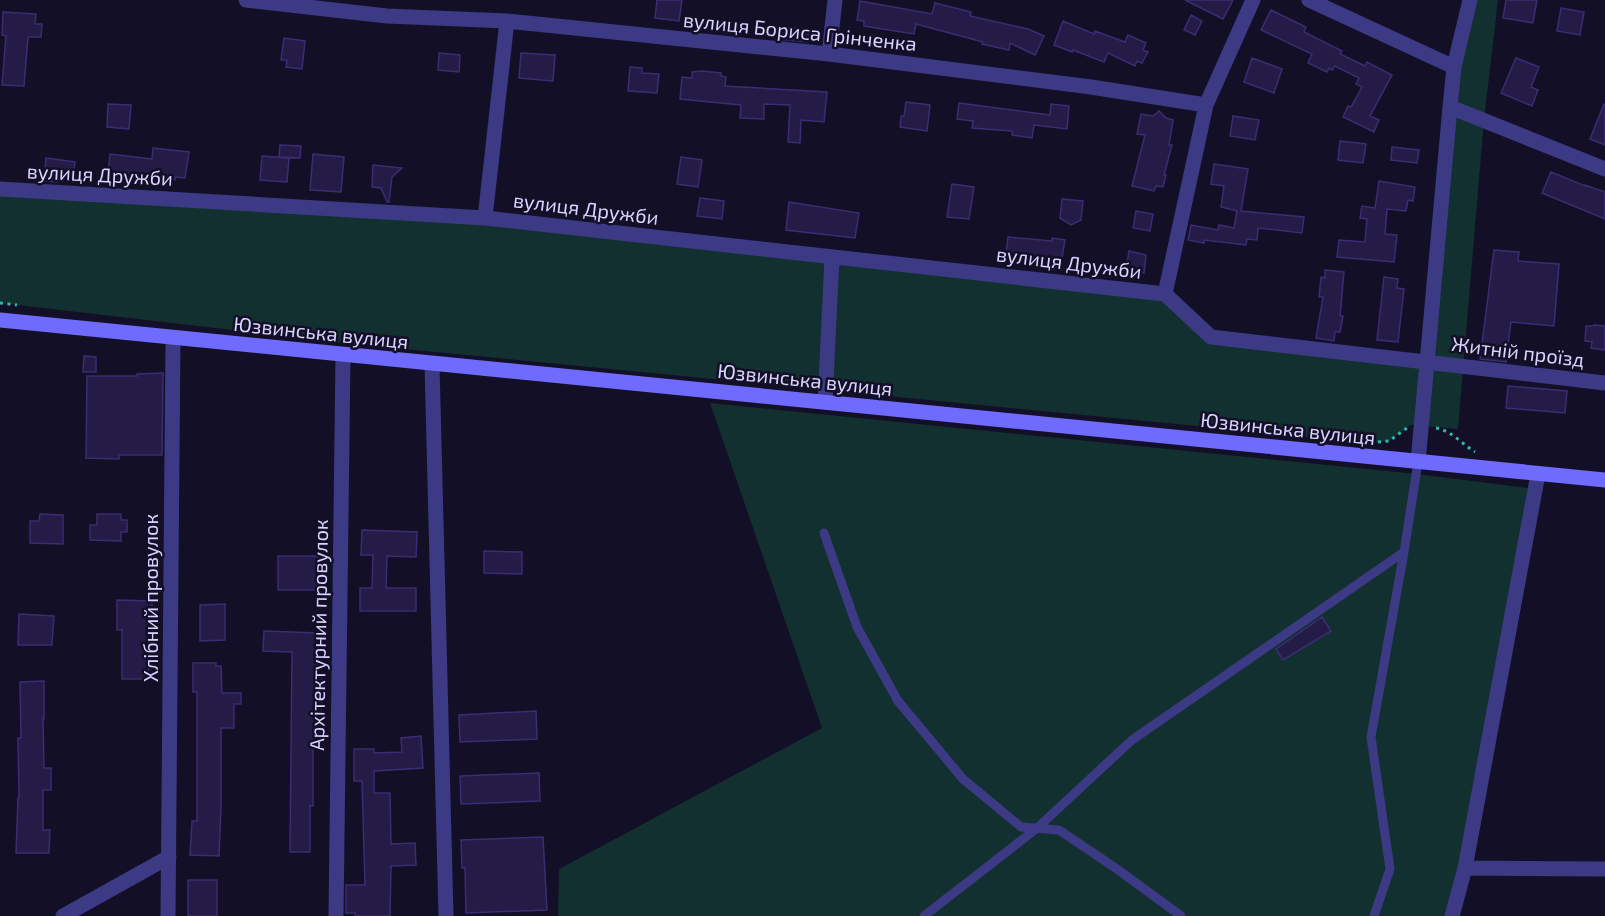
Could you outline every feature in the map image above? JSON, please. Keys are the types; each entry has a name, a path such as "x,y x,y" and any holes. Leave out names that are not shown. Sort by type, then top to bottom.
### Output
{"main road":[{"name":"Юзвинська вулиця","path":"0,320 1605,480"}],"street":[{"name":"вулиця Бориса Грінченка","path":"246,0 387,16 507,21 829,54 1090,87 1206,105"},
{"path":"829,54 835,0"},
{"path":"1166,294 1206,105 1253,0"},
{"path":"1309,0 1454,67"},
{"path":"1418,462 1449,106 1454,67 1470,0"},
{"path":"485,218 507,21"},
{"path":"1449,106 1605,169"},
{"name":"вулиця Дружби","path":"0,189 485,218 1166,294"},
{"path":"825,402 832,258"},
{"name":"Житній проїзд","path":"1166,294 1211,337 1605,383"},
{"name":"Хлібний провулок","path":"168,916 173,338"},
{"name":"Архітектурний провулок","path":"336,916 343,355"},
{"path":"432,364 446,916"},
{"path":"1452,916 1465,868 1538,474"},
{"path":"63,916 169,857"},
{"path":"1465,868 1605,869"}],"lane":[{"path":"1374,916 1390,869 1371,737 1418,462"},
{"path":"824,532 856,627 898,701 963,779 1021,827 1059,830 1181,916"},
{"path":"924,916 1036,829 1132,740 1404,552"}],"green space":[{"path":"1470,0 1498,0 1484,120 1458,429 1411,425 1389,441 1371,443 343,343 0,303 0,189 485,218 1165,294 1211,337 1426,362 1450,107"},
{"path":"710,403 1417,474 1536,489 1452,916 558,916 559,869 822,728"}],"building":[{"path":"657,0 682,0 679,21 655,18"},
{"path":"1185,0 1233,0 1223,19"},
{"path":"1506,0 1537,0 1533,23 1503,18"},
{"path":"860,1 932,14 935,3 971,12 970,16 1028,29 1044,36 1035,55 1010,43 1009,50 916,24 914,34 864,26 864,21 857,20"},
{"path":"1561,8 1584,12 1580,35 1557,31"},
{"path":"1271,10 1306,27 1304,32 1342,51 1340,54 1365,66 1367,62 1392,75 1370,116 1379,120 1374,132 1343,117 1362,87 1356,84 1359,78 1335,66 1332,70 1329,68 1327,72 1308,63 1312,54 1261,30"},
{"path":"3,12 36,14 35,24 42,24 41,37 28,37 24,86 2,85 6,36 2,35"},
{"path":"1191,15 1202,21 1195,35 1184,30"},
{"path":"1063,21 1094,34 1095,31 1125,42 1128,35 1146,43 1143,50 1148,52 1142,63 1137,61 1135,66 1108,53 1104,62 1073,50 1072,52 1054,45"},
{"path":"777,26 809,29 808,42 776,39"},
{"path":"284,38 305,41 302,69 286,67 287,60 281,60"},
{"path":"439,53 460,55 459,72 438,70"},
{"path":"521,53 555,55 553,81 519,78"},
{"path":"1252,58 1282,69 1274,93 1244,82"},
{"path":"1516,58 1539,67 1531,87 1538,90 1532,106 1501,93"},
{"path":"630,67 642,68 642,73 659,74 657,93 628,91"},
{"path":"692,72 721,73 721,76 726,77 725,86 827,92 824,122 801,120 800,143 788,142 790,105 764,104 764,119 740,118 741,105 680,99 682,77 692,78"},
{"path":"906,102 930,105 927,131 900,127"},
{"path":"959,103 1050,115 1051,104 1069,106 1067,129 1034,125 1032,138 1012,135 1012,131 972,128 973,121 957,119"},
{"path":"108,104 131,105 129,129 107,127"},
{"path":"1605,104 1605,145 1590,139"},
{"path":"1159,111 1166,118 1173,120 1169,145 1172,145 1163,187 1156,186 1154,191 1132,186 1145,135 1137,134 1141,114 1153,116"},
{"path":"1233,116 1259,120 1255,140 1230,136"},
{"path":"1340,141 1366,144 1363,163 1338,160"},
{"path":"280,145 301,146 300,158 279,157"},
{"path":"1392,147 1419,150 1417,163 1391,160"},
{"path":"153,148 189,152 185,178 175,177 175,180 108,175 110,154 152,159"},
{"path":"313,154 344,157 341,192 310,190"},
{"path":"262,156 289,158 287,182 260,180"},
{"path":"681,157 702,160 698,187 677,184"},
{"path":"46,158 75,162 73,178 58,176 58,182 44,181"},
{"path":"1214,164 1248,169 1241,211 1304,217 1302,233 1258,228 1257,240 1247,239 1246,245 1188,240 1191,225 1218,230 1219,225 1234,228 1237,211 1221,207 1224,186 1211,184"},
{"path":"373,165 402,168 392,177 389,202 381,188 372,187"},
{"path":"1551,172 1605,192 1605,219 1542,193"},
{"path":"1379,181 1415,187 1413,201 1408,200 1406,211 1387,209 1385,234 1397,235 1394,262 1337,257 1339,240 1365,242 1367,219 1360,218 1362,206 1375,208"},
{"path":"952,184 974,187 969,219 947,217"},
{"path":"700,198 724,201 722,219 697,216"},
{"path":"1062,199 1083,201 1081,220 1071,225 1060,218"},
{"path":"789,202 859,213 855,238 786,230"},
{"path":"1136,211 1153,214 1150,231 1133,228"},
{"path":"1008,237 1065,240 1061,264 1048,262 1049,260 1006,255"},
{"path":"1494,250 1519,252 1518,261 1559,264 1554,326 1511,322 1506,362 1480,359"},
{"path":"1129,251 1146,255 1144,273 1126,270"},
{"path":"1325,270 1344,272 1340,316 1343,316 1340,332 1335,332 1334,341 1316,338 1323,297 1319,297 1321,277 1325,278"},
{"path":"1384,277 1398,279 1397,288 1404,289 1398,342 1377,340"},
{"path":"1586,326 1605,326 1605,350 1591,348 1592,342 1585,341"},
{"path":"84,356 96,357 96,372 83,372"},
{"path":"163,373 162,455 119,455 119,459 86,458 87,376 137,376 137,374"},
{"path":"1508,386 1567,391 1565,413 1506,408"},
{"path":"40,514 63,515 63,544 30,543 30,521 39,521"},
{"path":"97,514 121,514 121,520 127,520 127,532 121,532 121,541 90,540 90,525 97,525"},
{"path":"362,530 417,532 416,557 387,556 386,588 416,588 416,611 360,611 360,588 372,588 373,555 361,555"},
{"path":"484,551 522,552 522,574 484,573"},
{"path":"278,556 318,556 318,590 278,590"},
{"path":"117,600 152,601 151,669 149,669 148,679 122,679 122,630 117,630"},
{"path":"225,604 225,640 200,641 200,605"},
{"path":"19,614 54,616 52,645 18,645"},
{"path":"1322,617 1331,631 1283,660 1276,649"},
{"path":"264,631 319,633 318,673 322,673 321,735 313,735 313,806 310,806 310,852 290,852 292,652 263,651"},
{"path":"193,663 216,663 216,666 221,666 222,693 241,693 241,704 234,704 234,728 221,728 219,856 190,855 192,821 197,821 197,692 193,692"},
{"path":"44,681 44,768 51,768 51,790 43,790 43,830 50,830 49,853 16,853 19,798 18,738 21,738 20,682"},
{"path":"536,711 537,739 460,742 459,715"},
{"path":"421,736 423,768 374,771 374,793 390,793 391,844 415,843 416,865 391,866 390,916 355,916 355,913 346,913 346,885 365,885 362,781 354,781 354,749 374,749 374,753 402,752 401,738"},
{"path":"539,773 540,801 461,804 460,776"},
{"path":"543,837 547,910 466,913 465,868 462,868 461,840"},
{"path":"188,880 217,880 217,916 188,916"}]}
